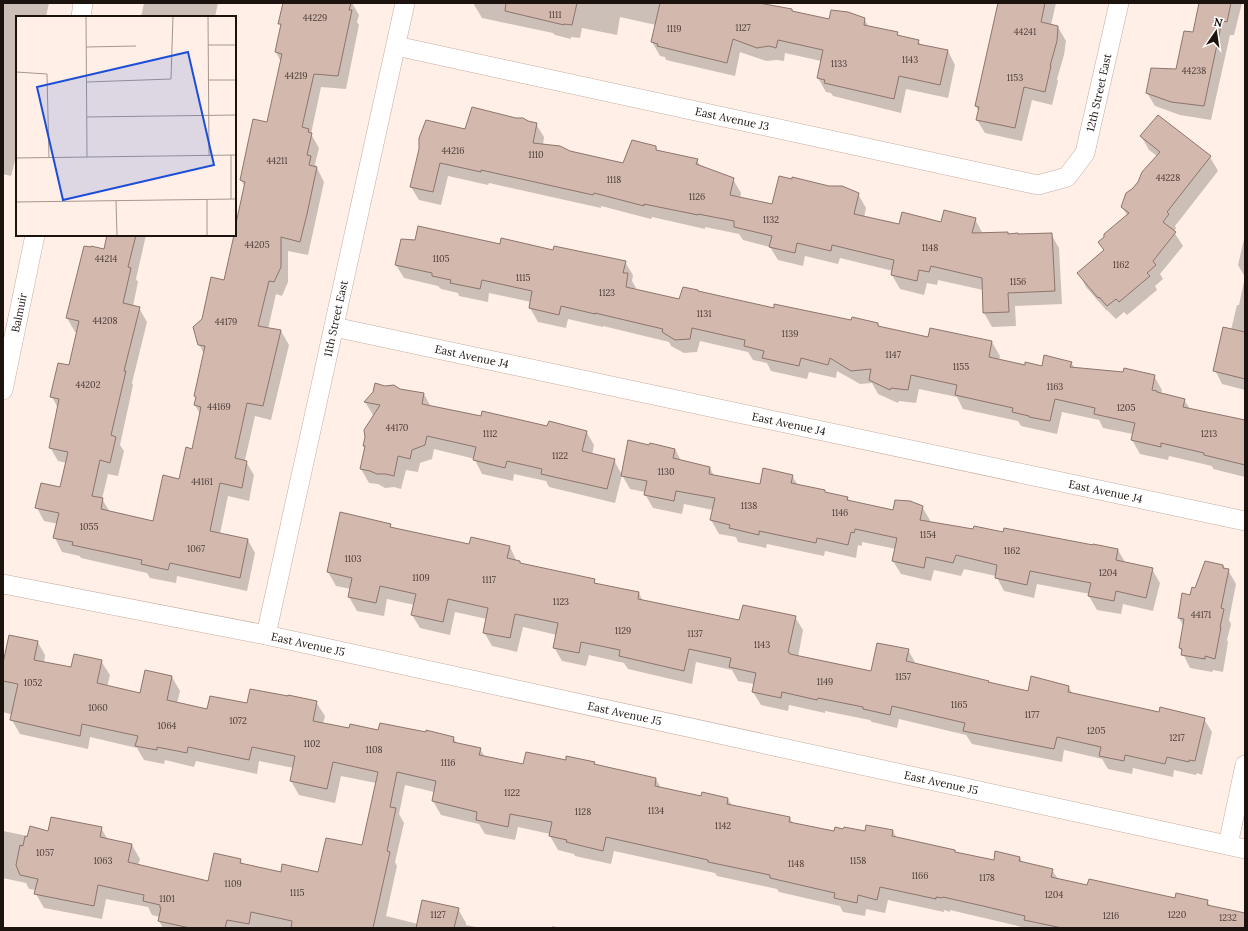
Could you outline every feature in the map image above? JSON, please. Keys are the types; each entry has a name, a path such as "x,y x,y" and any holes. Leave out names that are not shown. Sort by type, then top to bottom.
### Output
{"street":[{"path":"80,16 83,3"},
{"name":"11th Street East","path":"266,635 405,3"},
{"name":"12th Street East","path":"1067,177 1085,153 1119,3"},
{"name":"East Avenue J3","path":"396,46 1038,185 1067,177"},
{"name":"Balmuir","path":"3,390 35,236"},
{"name":"East Avenue J4","path":"334,327 1245,521"},
{"name":"East Avenue J5","path":"3,584 266,635 1236,847"},
{"path":"1236,847 1245,765"}],"building":[{"path":"283,3 351,3 349,10 352,10 338,76 314,74 302,127 309,129 308,132 312,133 307,155 311,156 309,165 317,167 300,242 281,237 281,267 274,282 269,281 258,326 281,330 263,406 247,403 235,458 247,461 242,488 220,483 210,531 248,539 240,578 170,563 168,570 141,564 142,560 72,545 73,542 53,538 59,513 35,508 41,483 60,487 68,452 49,448 59,399 50,397 58,363 69,365 79,321 66,318 84,246 104,249 107,236 136,236 128,267 131,268 123,303 140,307 124,371 126,371 111,435 116,437 110,463 100,460 92,496 103,498 101,509 153,521 163,475 179,479 186,447 192,449 201,407 194,405 196,397 194,396 205,346 198,345 193,327 202,319 211,277 224,280 234,236 236,236 236,223 245,182 240,180 253,119 267,122 282,54 275,52 281,24 278,24"},
{"path":"506,3 577,3 572,25 564,25 505,11"},
{"path":"660,3 759,3 792,9 792,11 829,19 831,10 848,12 865,18 864,25 898,32 897,35 919,40 918,44 948,50 940,85 899,76 894,99 824,83 825,80 817,78 823,50 778,40 776,48 769,46 757,48 733,39 727,63 657,46 658,44 651,42"},
{"path":"998,3 1045,3 1041,22 1058,26 1057,41 1045,92 1024,87 1015,128 976,120 979,107 975,106"},
{"path":"1199,3 1231,3 1227,22 1222,21 1204,106 1171,102 1146,93 1151,68 1176,69 1184,31 1193,32"},
{"path":"472,107 516,118 523,118 537,123 533,143 560,146 570,151 623,163 632,140 656,146 656,150 698,159 696,164 734,178 730,195 772,204 779,176 792,179 792,177 829,186 842,186 859,193 854,214 899,224 902,212 941,222 944,210 976,218 972,233 1052,233 1055,291 1008,293 1009,312 983,313 982,278 931,266 929,272 919,270 917,281 891,275 894,260 832,245 831,251 797,243 795,253 769,247 772,236 734,227 734,221 644,204 644,206 594,193 593,195 481,170 481,172 440,163 433,192 410,187 419,149 419,138 426,120 465,129"},
{"path":"1158,115 1211,156 1167,212 1169,214 1163,222 1176,232 1153,261 1156,265 1147,273 1150,276 1119,302 1116,299 1107,306 1099,297 1098,298 1077,273 1104,250 1098,242 1104,237 1104,234 1129,213 1121,207 1126,193 1138,182 1142,172 1160,152 1140,136"},
{"path":"418,226 500,244 501,238 553,250 554,246 626,261 623,273 628,273 626,287 679,299 683,287 774,308 774,304 851,320 852,317 878,323 878,326 928,337 930,328 992,341 989,357 1025,365 1025,362 1042,366 1044,355 1072,362 1070,367 1123,372 1124,368 1155,375 1152,390 1185,399 1183,407 1245,420 1245,465 1204,455 1204,453 1161,443 1161,447 1131,440 1135,423 1094,414 1095,408 1055,399 1050,421 1012,412 1013,408 955,395 957,385 911,375 908,390 891,388 890,390 869,380 871,369 851,371 830,358 828,365 801,358 799,366 762,358 764,351 744,346 745,340 692,328 690,339 675,340 662,332 663,329 595,313 561,306 559,315 529,308 532,291 482,280 480,289 450,283 451,280 432,276 432,273 395,265 401,239 415,240"},
{"path":"1223,327 1245,332 1245,379 1213,371"},
{"path":"375,383 385,386 394,385 400,389 424,393 422,404 481,416 482,411 547,426 549,421 587,431 582,451 615,459 607,489 541,474 542,469 507,461 505,468 473,460 476,447 427,436 425,445 412,450 410,459 398,456 394,476 377,474 360,469 365,446 363,446 365,437 364,430 380,405 364,402 373,392"},
{"path":"628,440 675,449 673,458 710,467 709,474 760,484 763,468 793,475 791,483 825,490 825,492 848,497 847,500 893,510 895,500 910,501 923,506 920,520 973,529 974,526 1003,532 1004,528 1118,549 1116,560 1153,568 1146,598 1116,591 1114,601 1088,596 1091,583 1030,571 1027,585 995,578 997,565 956,555 953,563 926,557 924,568 892,561 897,538 855,529 854,533 851,532 848,545 817,538 816,543 759,531 759,535 729,528 730,525 710,520 715,498 676,491 674,501 644,495 647,481 621,476"},
{"path":"340,512 391,524 390,527 469,544 471,537 510,546 507,558 520,561 520,563 595,579 594,583 639,592 638,599 739,620 743,605 796,616 788,652 790,654 871,671 877,643 909,649 906,661 989,681 988,682 1028,691 1031,676 1069,686 1068,692 1159,712 1160,707 1205,718 1195,761 1189,760 1189,762 1167,757 1165,764 1125,755 1124,761 1099,756 1101,747 1057,737 1054,749 963,731 965,723 892,706 890,715 863,709 863,707 818,698 817,700 782,692 781,698 752,692 756,673 729,667 731,658 689,649 684,671 619,656 620,650 581,642 579,653 553,648 558,623 515,614 510,638 483,633 488,608 448,599 443,622 411,615 416,594 380,586 376,603 348,597 352,578 327,572"},
{"path":"1205,561 1223,565 1223,568 1229,569 1221,608 1224,609 1215,659 1205,656 1205,659 1181,655 1182,649 1179,648 1184,619 1178,618 1182,593 1190,595 1192,587 1195,588"},
{"path":"9,635 38,641 34,660 71,667 74,654 102,660 97,683 140,693 145,670 172,676 167,700 207,709 210,696 247,703 250,689 317,701 313,721 349,728 350,724 378,730 380,723 426,732 426,730 454,737 453,742 481,748 479,755 523,764 526,752 566,760 566,756 595,762 594,764 656,778 655,786 701,796 702,792 728,798 727,804 790,817 789,822 834,831 835,827 843,829 844,827 865,831 866,825 893,830 892,836 955,850 955,852 994,860 995,851 1020,857 1019,861 1053,869 1051,877 1087,885 1089,879 1175,898 1176,893 1208,900 1207,905 1245,913 1245,928 1062,928 1024,920 1025,916 983,906 943,897 936,897 936,899 880,887 877,900 858,895 857,903 834,898 835,893 770,878 770,875 708,862 708,860 606,837 603,851 566,842 567,840 549,836 552,822 510,814 508,827 476,820 477,812 432,801 436,781 397,772 390,807 396,808 387,851 390,852 373,928 291,928 292,921 251,912 249,924 227,920 225,928 190,928 158,921 161,908 160,905 143,901 144,895 98,885 94,906 34,894 38,879 20,875 16,865 20,845 23,846 25,836 27,837 30,826 48,831 51,817 102,827 100,837 132,844 128,862 208,881 214,853 241,859 240,863 281,872 282,864 318,872 326,838 362,845 378,772 333,762 327,789 290,781 295,756 252,747 249,760 188,747 187,753 157,747 157,750 135,746 138,736 82,724 80,736 10,720 18,684 3,681 3,663"},
{"path":"422,900 459,908 454,928 416,928"}]}
